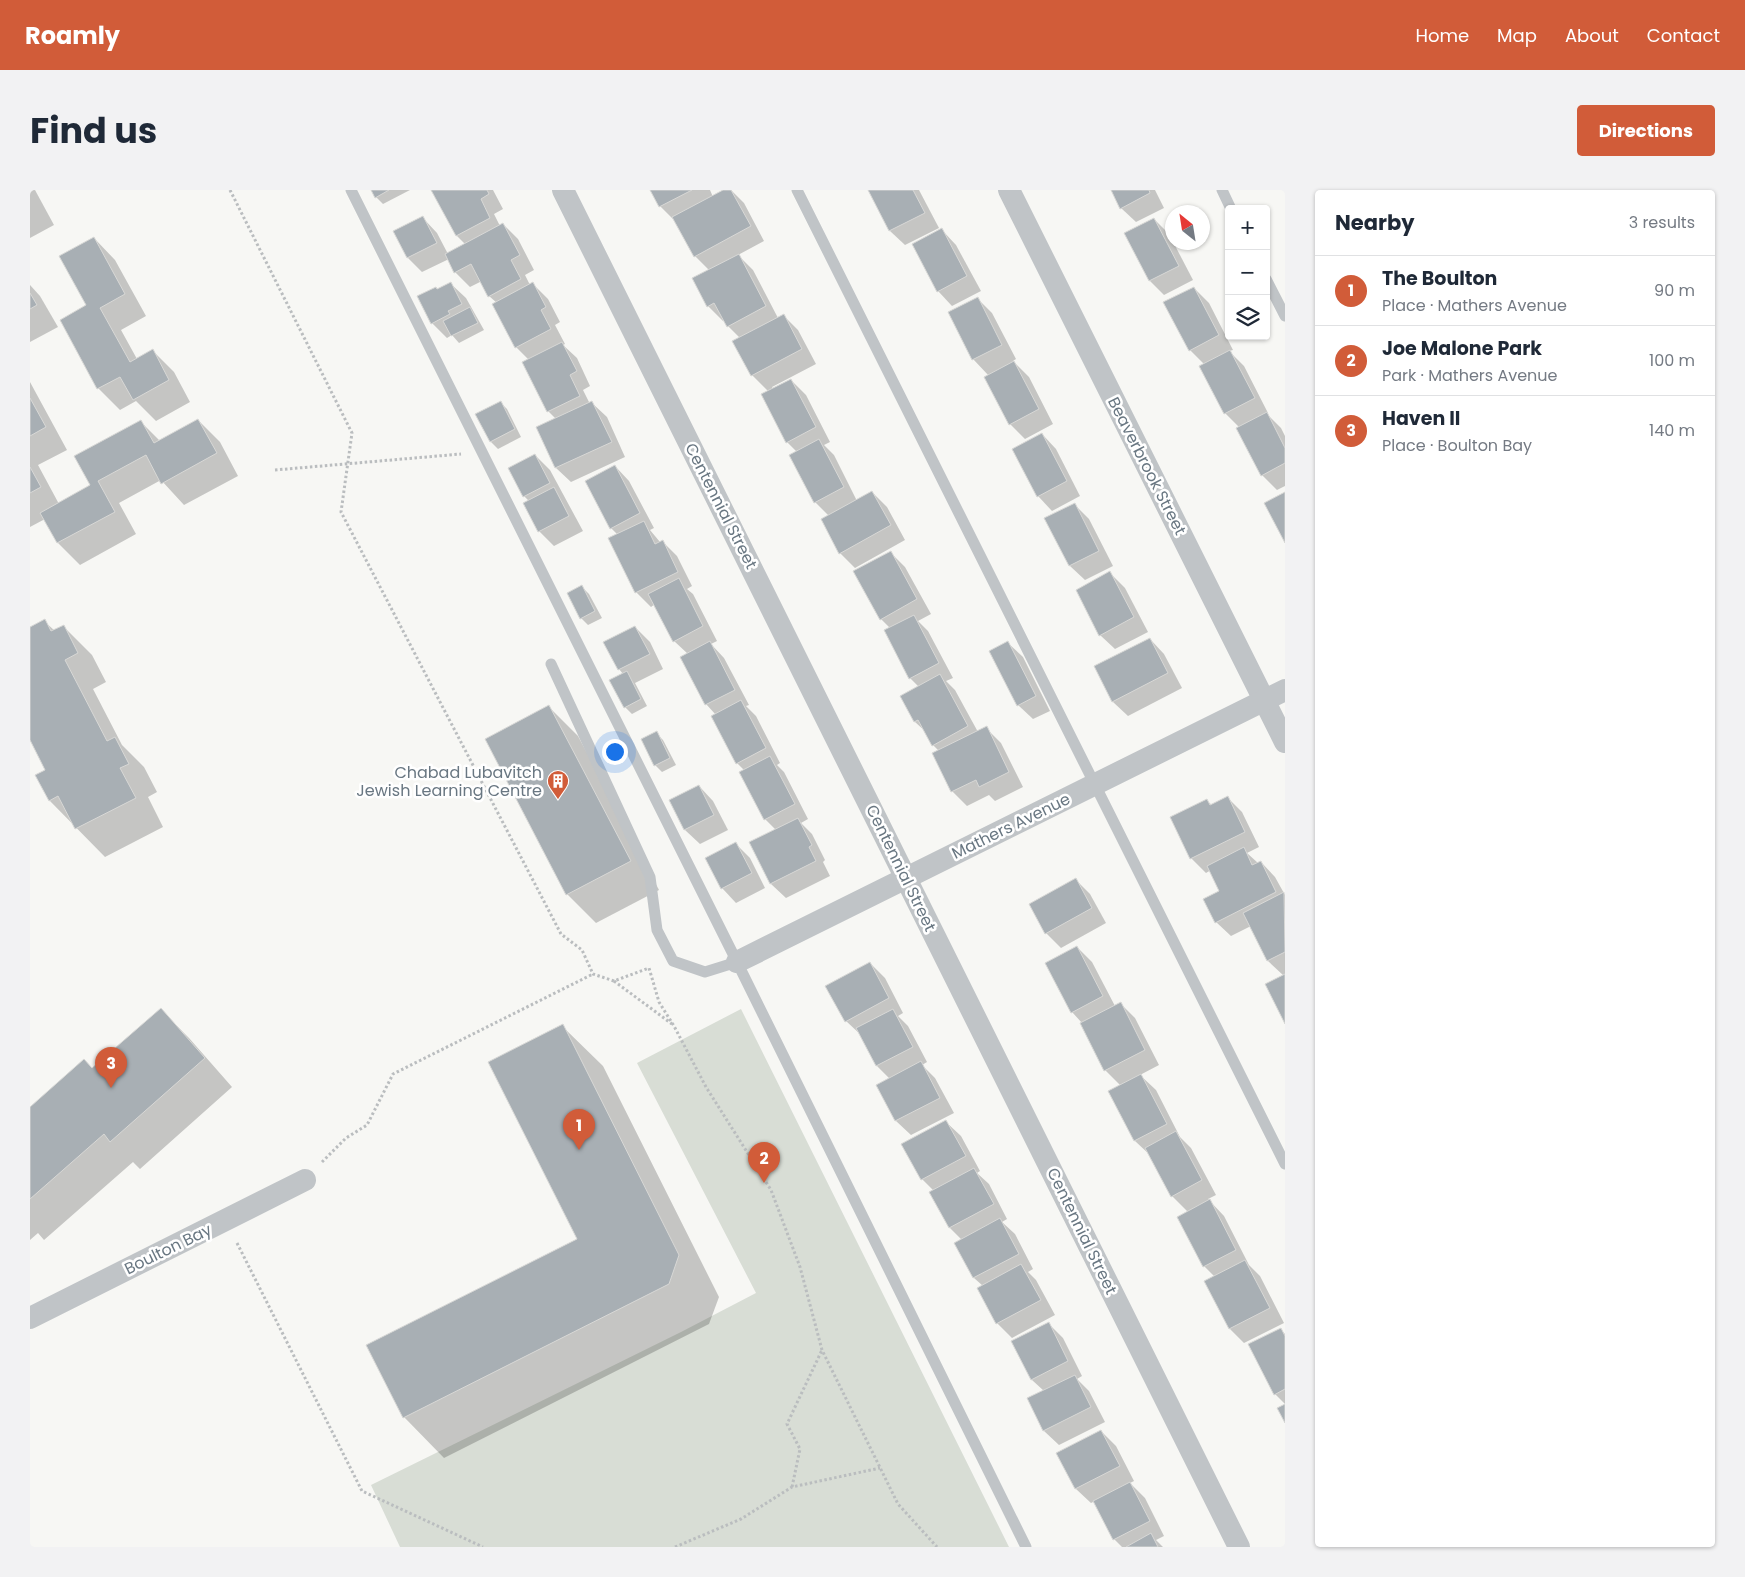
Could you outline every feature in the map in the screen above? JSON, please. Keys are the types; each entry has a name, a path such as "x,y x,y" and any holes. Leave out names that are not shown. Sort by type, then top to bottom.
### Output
{"street":[{"name":"Centennial Street","path":"563,190 1239,1547"},
{"name":"Beaverbrook Street","path":"1009,190 1285,742"},
{"name":"Mathers Avenue","path":"737,962 1285,690"},
{"name":"Boulton Bay","path":"30,1318 305,1180"}],"lane":[{"path":"351,190 737,962 1026,1547"},
{"path":"797,190 1285,1164"},
{"path":"1222,190 1229,205"},
{"path":"1270,287 1285,316"},
{"path":"551,664 650,878 657,930 673,961 705,972 737,962"}],"path":[{"path":"230,190 352,433 340,512 561,934 582,950 593,974"},
{"path":"275,470 482,452"},
{"path":"614,981 649,968 659,1002 706,1086 771,1190 800,1266 822,1350 880,1468 898,1504 937,1547"},
{"path":"305,1180 346,1138 367,1125 393,1074 593,974 614,981 674,1026"},
{"path":"225,1221 362,1492 483,1547"},
{"path":"792,1488 800,1449 787,1424 822,1350"},
{"path":"675,1547 741,1519 792,1488 880,1468"}],"shaded area":[{"path":"741,1009 1009,1547 400,1547 371,1485 756,1293 637,1063"}],"building":[{"path":"371,190 389,190 375,198"},
{"path":"431,190 487,190 489,194 481,199 490,218 456,236"},
{"path":"650,190 692,190 659,207"},
{"path":"723,190 731,190 751,226 694,257 672,217"},
{"path":"868,190 913,190 925,213 889,231"},
{"path":"1111,190 1149,190 1150,193 1120,209"},
{"path":"423,216 437,243 407,258 393,231"},
{"path":"1154,218 1165,239 1165,250 1171,250 1179,266 1149,281 1124,233"},
{"path":"503,223 520,255 511,260 521,279 488,297 471,264 454,273 445,254"},
{"path":"942,228 967,276 937,292 912,244"},
{"path":"94,237 125,294 100,308 130,362 153,349 169,380 133,400 120,377 97,389 60,320 86,305 59,256"},
{"path":"739,254 766,306 727,327 714,303 707,307 692,278"},
{"path":"451,282 462,304 448,311 450,314 431,324 417,296"},
{"path":"533,282 546,307 541,310 551,329 515,348 492,304"},
{"path":"1194,287 1219,335 1189,351 1163,302"},
{"path":"30,293 37,305 30,309"},
{"path":"978,297 1002,345 972,360 948,312"},
{"path":"470,307 478,323 451,336 443,321"},
{"path":"784,314 802,349 751,376 732,341"},
{"path":"562,342 577,371 570,375 580,396 547,412 522,362"},
{"path":"1230,350 1255,398 1224,414 1199,366"},
{"path":"1014,361 1039,409 1009,425 984,377"},
{"path":"791,379 816,427 786,443 761,394"},
{"path":"30,398 46,427 30,436"},
{"path":"501,401 515,429 490,442 475,414"},
{"path":"592,401 612,442 555,468 536,427"},
{"path":"1267,412 1285,448 1285,463 1261,476 1236,428"},
{"path":"198,419 217,453 161,484 146,455 98,481 115,512 57,543 40,513 90,485 74,456 141,420 154,443"},
{"path":"1042,433 1067,481 1037,497 1012,449"},
{"path":"819,439 844,487 814,503 789,455"},
{"path":"535,454 550,483 523,497 508,468"},
{"path":"615,465 640,513 610,529 585,481"},
{"path":"30,467 41,487 30,493"},
{"path":"554,487 569,516 538,532 523,503"},
{"path":"872,491 891,525 839,554 821,519"},
{"path":"1285,492 1285,543 1264,503"},
{"path":"1075,503 1099,551 1069,566 1044,518"},
{"path":"644,521 655,544 663,540 678,572 635,593 608,538"},
{"path":"891,551 917,599 880,620 853,571"},
{"path":"1110,571 1134,617 1099,636 1076,590"},
{"path":"679,578 703,626 673,642 648,594"},
{"path":"582,585 595,611 580,619 567,593"},
{"path":"914,615 939,663 909,679 884,630"},
{"path":"45,619 51,631 64,625 78,653 65,660 107,741 115,737 129,764 120,768 136,798 75,829 58,796 49,801 35,775 45,770 30,740 30,627"},
{"path":"635,626 650,654 618,670 603,642"},
{"path":"1150,638 1168,673 1112,702 1094,666"},
{"path":"710,641 735,690 705,705 680,657"},
{"path":"1008,641 1036,696 1017,706 989,651"},
{"path":"627,671 641,699 624,708 609,680"},
{"path":"940,674 968,726 932,746 918,720 914,722 900,696"},
{"path":"741,700 766,748 736,764 711,716"},
{"name":"Chabad Lubavitch Jewish Learning Centre","path":"549,705 631,861 566,895 485,739"},
{"path":"987,726 1009,772 979,787 976,780 951,792 932,753"},
{"path":"657,731 670,758 654,766 641,739"},
{"path":"770,756 795,804 764,820 739,772"},
{"path":"699,785 714,815 684,830 669,800"},
{"path":"1228,796 1245,832 1190,859 1170,817 1207,799 1210,805"},
{"path":"798,818 812,845 809,847 816,861 770,884 749,842"},
{"path":"736,842 752,873 721,889 705,858"},
{"path":"1244,847 1252,865 1261,861 1276,892 1215,923 1203,899 1219,891 1207,866"},
{"path":"1076,878 1092,908 1045,934 1029,904"},
{"path":"1284,892 1285,952 1267,961 1243,913"},
{"path":"1077,946 1103,996 1071,1013 1045,963"},
{"path":"870,962 889,998 845,1022 825,986"},
{"path":"1285,974 1285,1024 1265,984"},
{"path":"1121,1002 1145,1050 1104,1071 1080,1023"},
{"path":"161,1008 205,1058 110,1142 104,1134 30,1199 30,1107 84,1059 92,1068"},
{"path":"893,1009 913,1047 876,1066 856,1028"},
{"path":"563,1024 679,1255 669,1284 403,1418 366,1345 577,1239 488,1062"},
{"path":"921,1061 940,1098 895,1121 876,1085"},
{"path":"1141,1074 1167,1124 1134,1141 1108,1091"},
{"path":"946,1120 966,1156 921,1180 901,1144"},
{"path":"1176,1131 1202,1180 1171,1197 1145,1148"},
{"path":"974,1168 994,1204 949,1228 929,1192"},
{"path":"1210,1199 1236,1250 1203,1267 1177,1217"},
{"path":"1000,1218 1019,1254 973,1278 954,1243"},
{"path":"1245,1260 1270,1308 1229,1329 1204,1281"},
{"path":"1021,1264 1041,1300 996,1324 977,1288"},
{"path":"1049,1322 1068,1361 1031,1380 1011,1341"},
{"path":"1281,1328 1285,1336 1285,1389 1274,1395 1248,1344"},
{"path":"1075,1375 1091,1407 1043,1431 1027,1398"},
{"path":"1285,1404 1285,1423 1277,1408"},
{"path":"1101,1430 1120,1466 1075,1489 1056,1453"},
{"path":"1130,1482 1150,1521 1113,1540 1093,1501"},
{"path":"1151,1533 1158,1547 1126,1547"}],"place":[{"name":"Chabad Lubavitch Jewish Learning Centre","path":"558,800"},
{"name":"Haven II","path":"111,1088"},
{"name":"The Boulton","path":"579,1150"},
{"name":"Joe Malone Park","path":"764,1183"}]}
